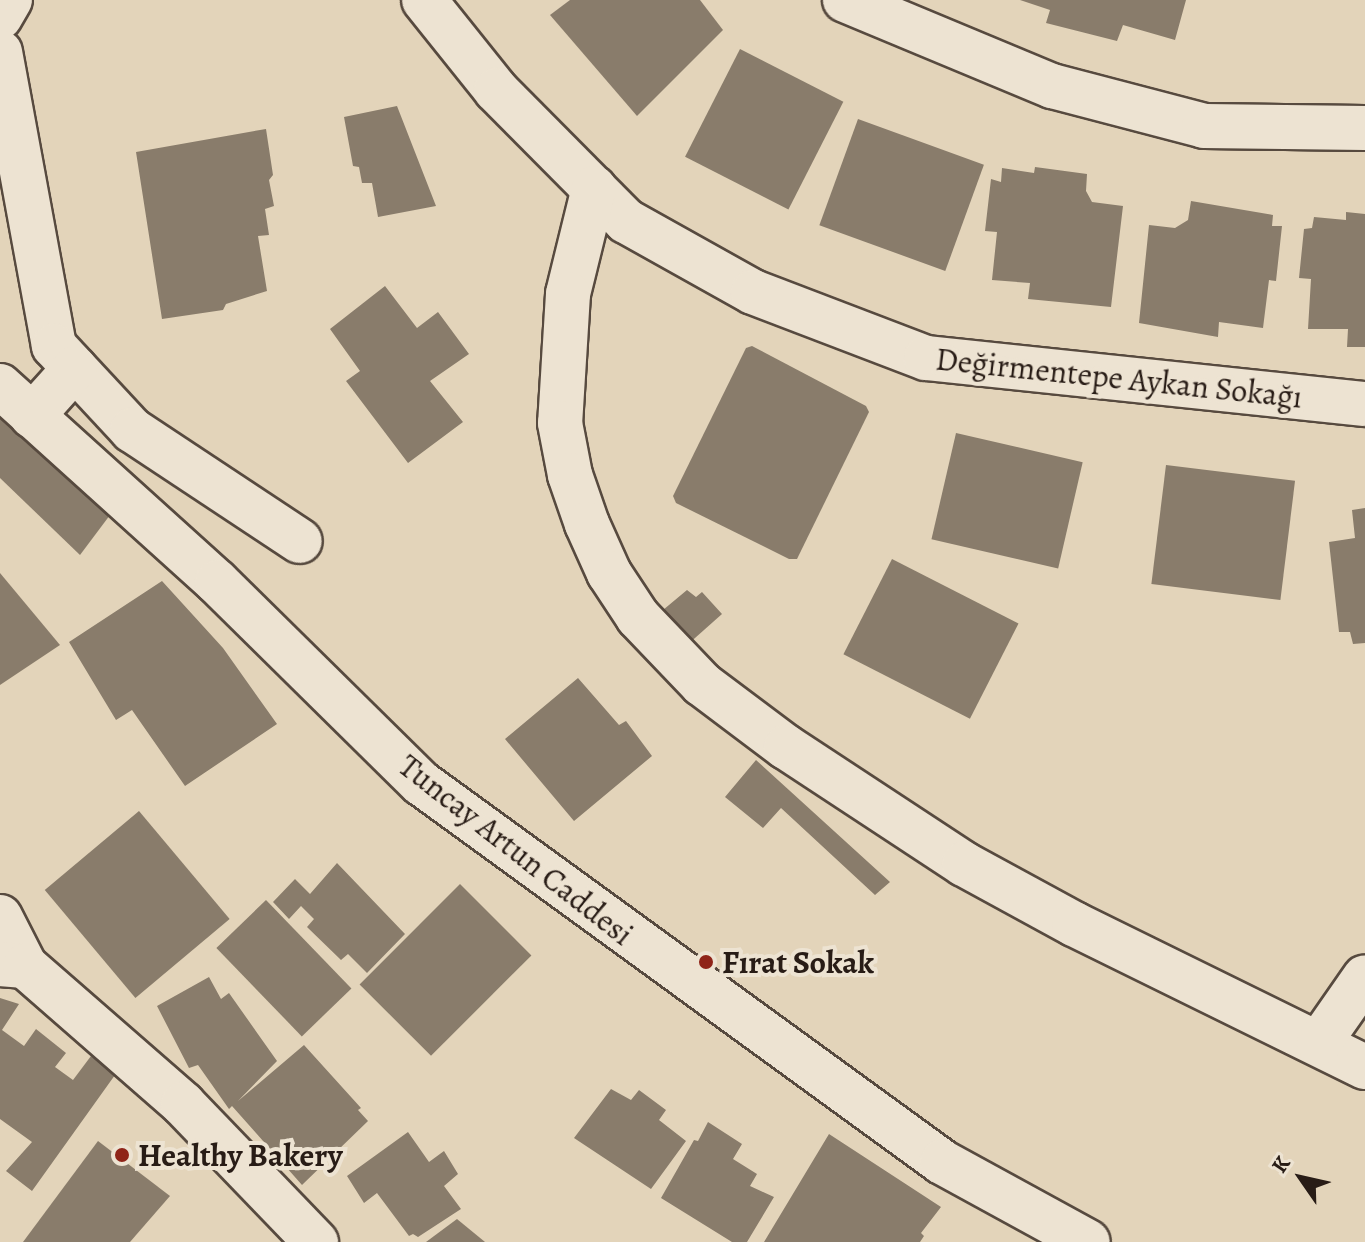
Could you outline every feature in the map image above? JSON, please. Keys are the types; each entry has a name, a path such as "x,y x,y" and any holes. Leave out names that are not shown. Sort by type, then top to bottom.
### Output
{"street":[{"path":"0,17 10,0"},
{"name":"Değirmentepe Aykan Sokağı","path":"424,0 496,90 626,221 753,292 926,358 1365,404"},
{"path":"845,0 1052,86 1204,126 1365,128"},
{"path":"0,52 54,346 132,430 300,541"},
{"path":"594,188 568,294 560,423 570,475 587,524 609,573 638,617 702,684 786,747 925,840 1074,924 1365,1067"},
{"path":"32,416 75,368"},
{"name":"Tuncay Artun Caddesi","path":"0,386 217,582 421,783 942,1162 1088,1242"},
{"path":"0,917 13,965 183,1104 316,1242"},
{"path":"1319,1043 1365,977"}],"building":[{"path":"570,0 700,0 723,30 637,116 550,15"},
{"path":"1020,0 1186,0 1175,40 1123,25 1117,41 1046,23 1050,10"},
{"path":"740,49 843,102 788,209 685,157"},
{"path":"397,106 436,206 378,217 372,183 362,183 359,167 353,166 344,117"},
{"path":"858,119 984,165 945,271 819,225"},
{"path":"266,129 274,206 265,209 269,235 258,236 267,291 226,304 223,310 162,319 136,152"},
{"path":"1035,167 1087,174 1086,191 1092,202 1123,206 1111,307 1028,299 1030,283 992,280 997,232 985,231 991,179 1001,182 1002,168 1034,173"},
{"path":"1191,201 1273,215 1272,226 1282,226 1276,281 1269,280 1263,328 1219,322 1218,337 1139,323 1149,225 1175,228 1188,220"},
{"path":"1346,212 1365,214 1365,347 1347,347 1348,329 1308,329 1311,279 1299,278 1304,229 1312,228 1314,217 1346,220"},
{"path":"385,286 417,328 438,312 469,354 430,381 463,422 408,463 346,381 360,371 330,329"},
{"path":"752,346 866,406 869,412 797,559 789,559 676,503 673,496 746,348"},
{"path":"0,400 119,503 80,555 0,478"},
{"path":"956,433 1083,462 1058,568 931,539"},
{"path":"1166,465 1295,481 1280,600 1151,584"},
{"path":"1365,508 1365,643 1353,644 1350,632 1339,632 1329,542 1355,538 1352,510"},
{"path":"892,559 1019,623 970,719 843,654"},
{"path":"0,573 60,645 0,685"},
{"path":"162,581 223,648 277,724 185,786 132,710 116,720 69,642"},
{"path":"687,590 696,597 702,592 722,614 686,646 663,610"},
{"path":"578,678 619,725 626,721 652,756 574,821 505,739"},
{"path":"756,760 890,882 875,895 781,808 763,828 725,797"},
{"path":"139,811 230,919 135,998 45,890"},
{"path":"337,863 405,934 367,973 348,954 341,960 307,927 314,919 301,906 289,919 273,902 295,879 310,894"},
{"path":"460,884 531,955 431,1056 360,984"},
{"path":"266,900 351,988 302,1036 216,948"},
{"path":"209,977 221,999 229,993 277,1061 238,1101 304,1045 361,1108 358,1110 368,1121 302,1185 232,1106 229,1109 198,1065 189,1068 157,1006"},
{"path":"0,998 19,1004 2,1030 24,1046 36,1029 66,1053 55,1067 73,1080 91,1056 115,1075 32,1191 6,1171 32,1142 0,1119"},
{"path":"611,1089 631,1100 639,1090 666,1110 659,1120 686,1141 651,1189 574,1138"},
{"path":"708,1122 742,1144 733,1159 757,1174 750,1186 774,1197 747,1242 732,1242 661,1198 694,1140 698,1141"},
{"path":"408,1132 429,1162 444,1151 458,1174 444,1186 461,1209 418,1237 413,1234 409,1236 377,1193 364,1203 347,1176"},
{"path":"829,1134 941,1207 921,1233 924,1236 920,1242 764,1242"},
{"path":"98,1141 170,1196 130,1242 23,1242"},
{"path":"457,1219 485,1242 426,1242"}],"place":[{"name":"Fırat Sokak","path":"706,962"},
{"name":"Healthy Bakery","path":"122,1155"}]}
